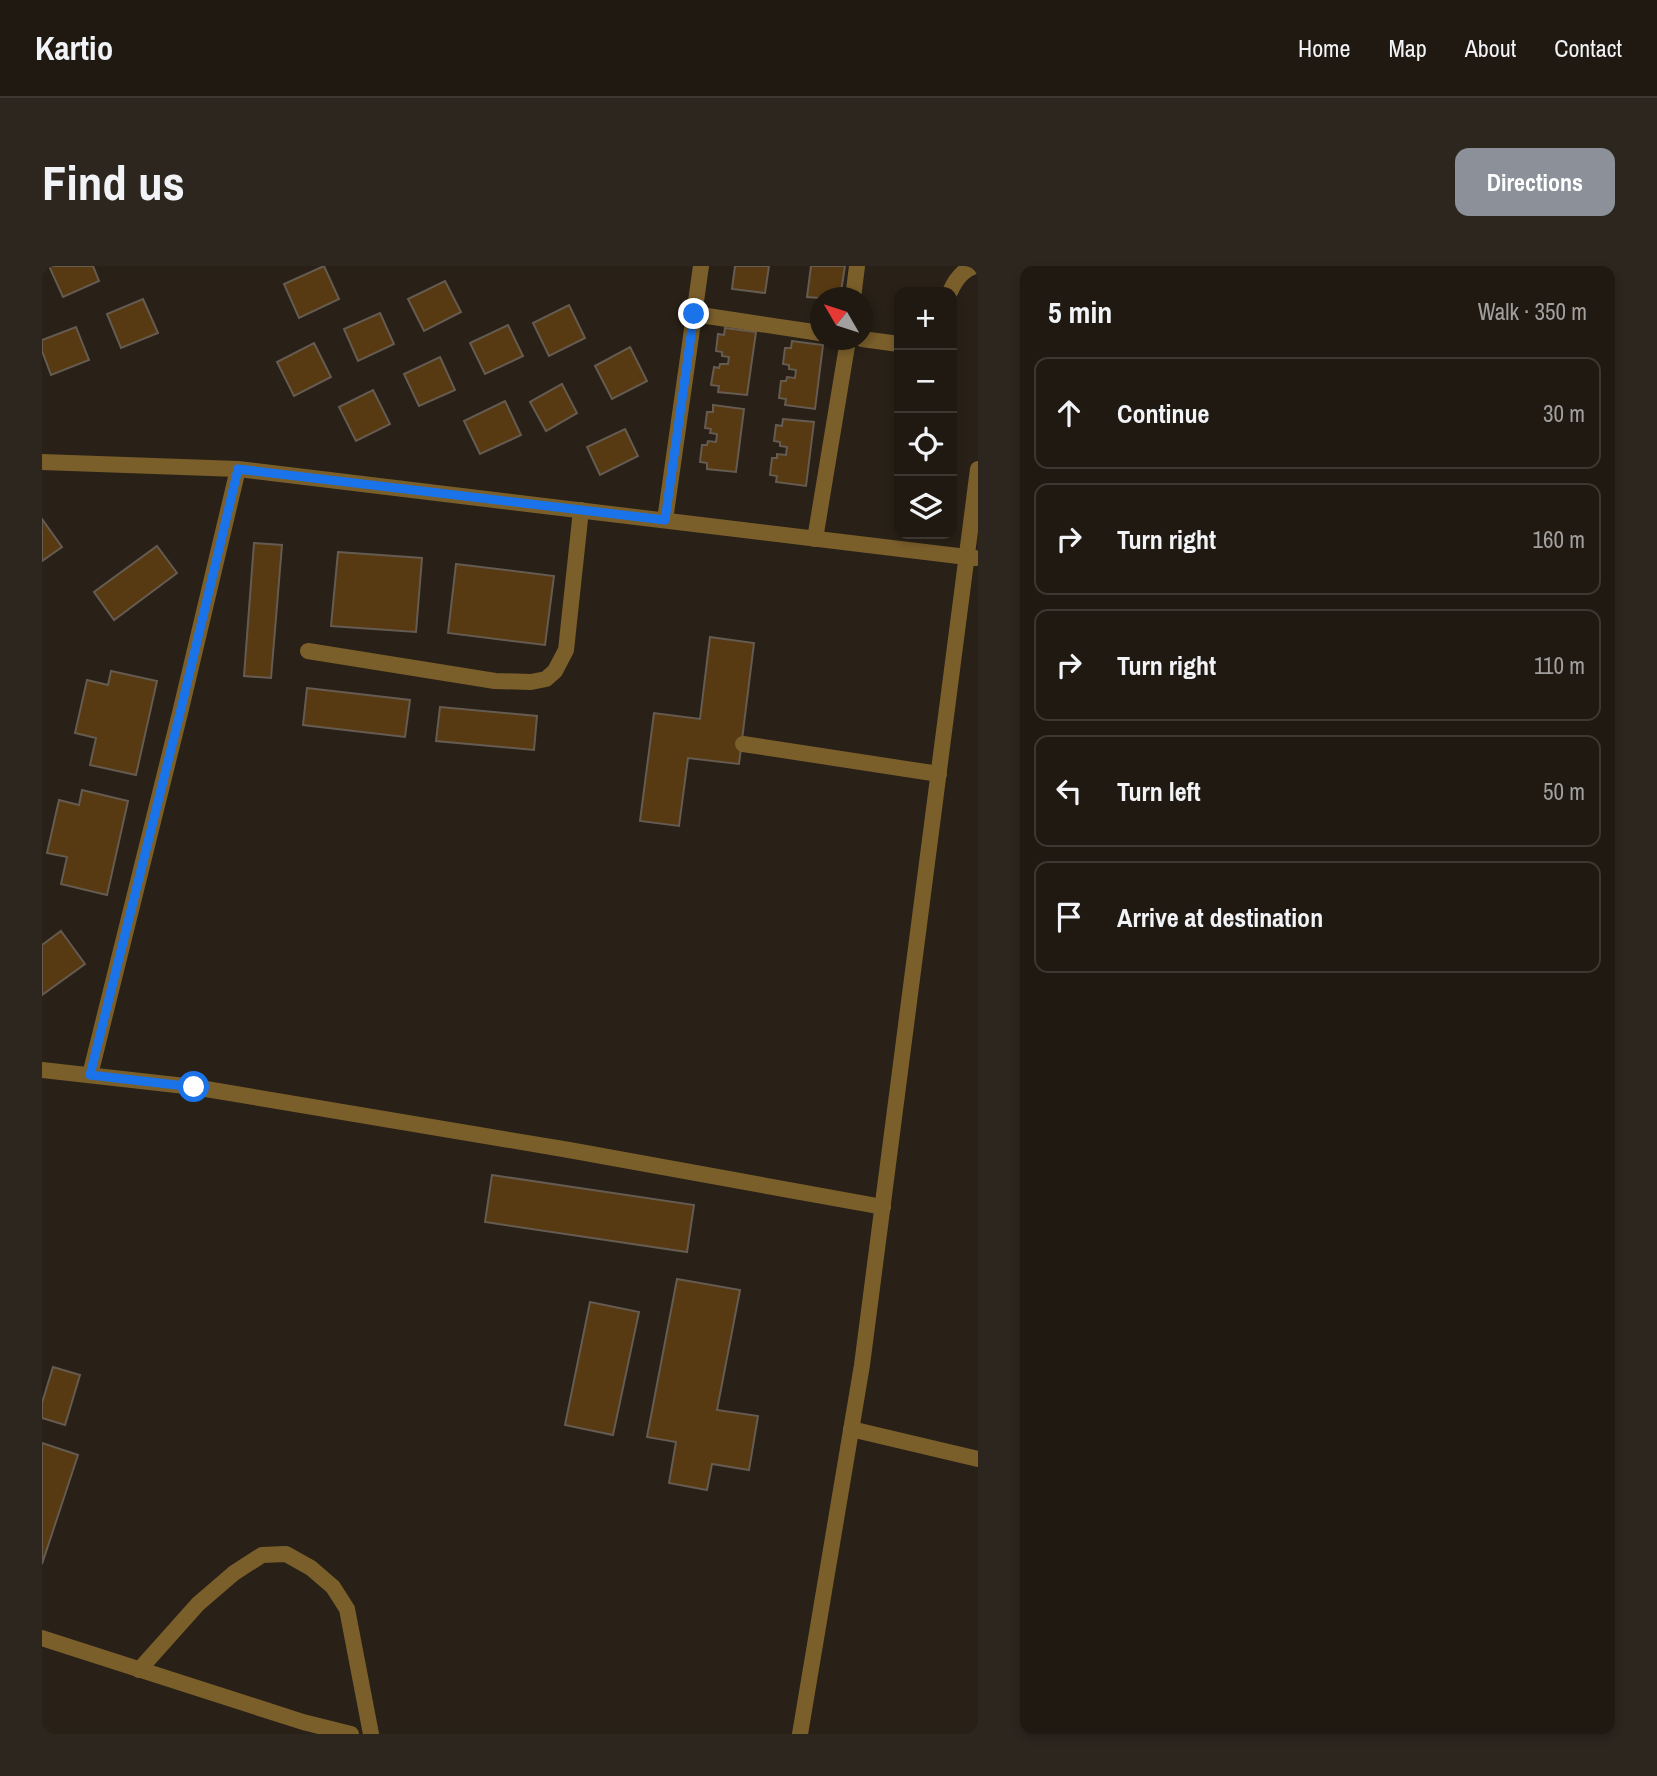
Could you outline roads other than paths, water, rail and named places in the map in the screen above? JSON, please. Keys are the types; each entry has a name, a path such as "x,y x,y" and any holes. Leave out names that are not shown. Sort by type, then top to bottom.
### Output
{"lane":[{"path":"665,520 699,266"},
{"path":"855,287 858,266"},
{"path":"952,287 963,271 975,266"},
{"path":"694,314 810,331"},
{"path":"873,340 894,343"},
{"path":"814,539 846,350"},
{"path":"42,462 238,469 973,558"},
{"path":"90,1075 238,469"},
{"path":"800,1734 862,1365 939,774 973,558 978,469"},
{"path":"308,651 495,681 531,682 546,679 555,671 566,650 581,510"},
{"path":"914,551 915,539"},
{"path":"743,744 939,774"},
{"path":"42,1070 194,1087 569,1150 883,1207"},
{"path":"851,1429 978,1459"},
{"path":"139,1670 198,1604 233,1573 262,1555 286,1554 311,1568 333,1587 347,1609 371,1734"},
{"path":"42,1638 303,1723 351,1734"}]}
